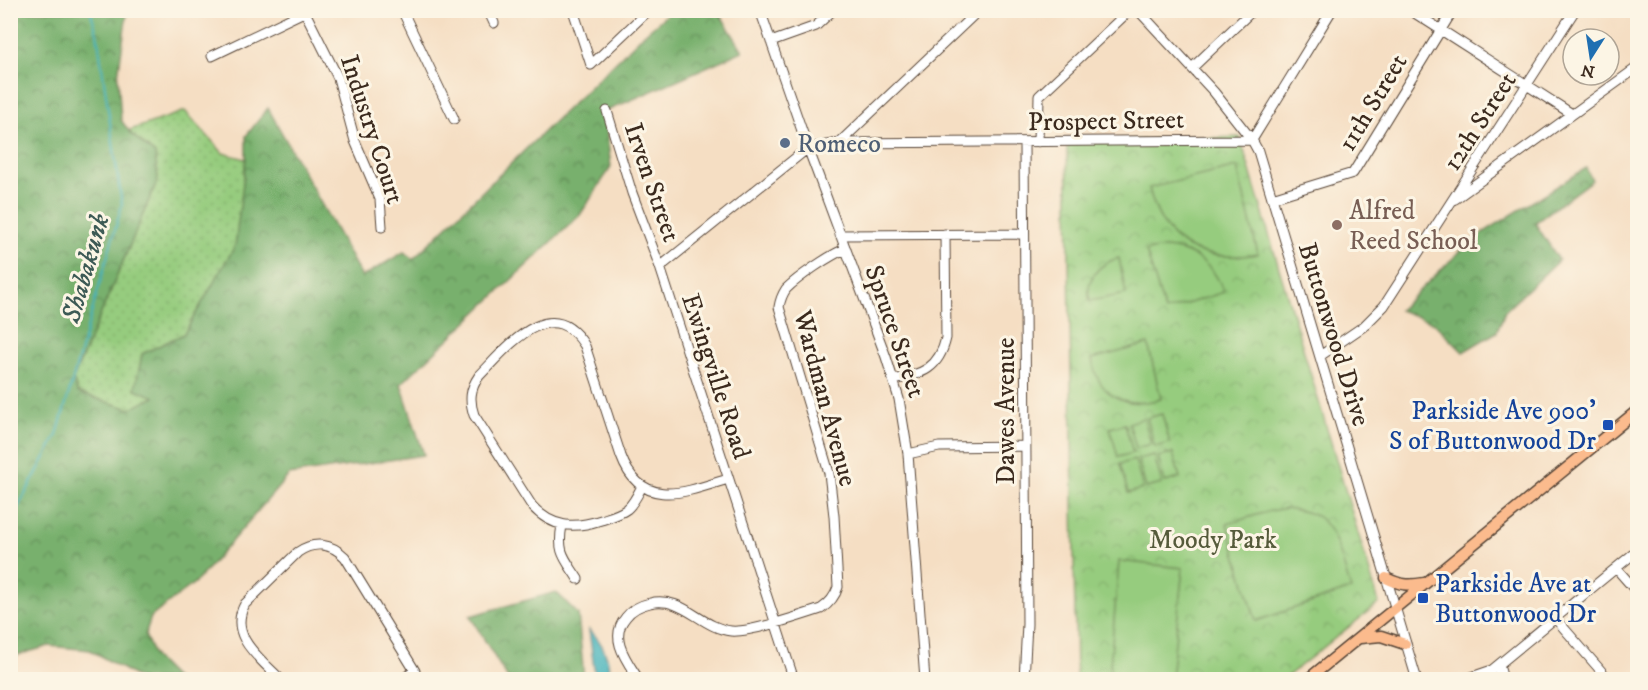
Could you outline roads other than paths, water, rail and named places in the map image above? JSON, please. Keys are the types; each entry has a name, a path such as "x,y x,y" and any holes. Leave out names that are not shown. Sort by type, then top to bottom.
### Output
{"main road":[{"path":"1307,680 1638,410"},
{"path":"1386,578 1402,585 1427,583"},
{"path":"1359,638 1381,636 1406,644"}],"street":[{"path":"402,10 454,119"},
{"path":"488,10 494,23"},
{"path":"573,10 591,65 649,10"},
{"name":"Spruce Street","path":"760,10 808,148 894,380 908,454 925,680"},
{"path":"771,42 816,26 833,10"},
{"path":"839,143 980,10"},
{"path":"1038,142 1039,96 1130,10"},
{"name":"Buttonwood Drive","path":"1138,10 1214,92 1258,151 1417,680"},
{"path":"1192,68 1253,10"},
{"path":"1252,140 1332,10"},
{"path":"1410,10 1572,114"},
{"name":"11th Street","path":"1272,198 1353,173 1453,10"},
{"name":"12th Street","path":"1320,356 1364,326 1384,306 1575,10"},
{"path":"212,56 307,11"},
{"name":"Industry Court","path":"307,11 338,78 355,141 380,199 382,227"},
{"path":"1451,202 1638,67"},
{"name":"Irven Street","path":"607,111 632,193 660,267"},
{"name":"Prospect Street","path":"808,148 839,143 1252,140"},
{"name":"Dawes Avenue","path":"1023,680 1027,624 1024,142"},
{"name":"Ewingville Road","path":"794,680 660,267 808,148"},
{"path":"894,380 912,376 929,368 936,362 944,347 946,338 945,234"},
{"path":"840,235 1024,234"},
{"name":"Wardman Avenue","path":"639,680 623,654 619,634 624,619 644,604 670,603 685,608 721,629 745,631 821,609 832,600 838,587 829,473 779,307 787,288 835,253 846,249"},
{"path":"642,486 631,505 618,514 586,525 562,525 545,518 532,506 474,415 471,407 471,391 479,376 529,328 553,323 568,328 585,346 624,465 642,486 657,492 674,494 729,479"},
{"path":"908,454 939,447 1026,446"},
{"path":"562,525 559,546 578,579"},
{"path":"281,680 242,638 239,626 241,611 245,604 298,552 320,544 334,548 345,557 418,675 401,680"},
{"path":"1463,680 1492,670 1638,550"},
{"path":"1616,568 1638,592"},
{"path":"1555,618 1609,680"},
{"path":"1498,665 1503,680"}],"water":[{"path":"589,630 606,653 608,668 604,679 597,679 595,676"}],"waterway":[{"name":"Shabakunk","path":"10,522 57,435 122,205 97,33 90,10"}],"place":[{"name":"Romeco","path":"785,143"},
{"name":"Alfred Reed School","path":"1337,225"},
{"name":"Parkside Ave 900' S of Buttonwood Dr","path":"1608,425"},
{"name":"Parkside Ave at Buttonwood Dr","path":"1423,598"}],"park label":[{"name":"Moody Park","path":"1213,539"}]}
